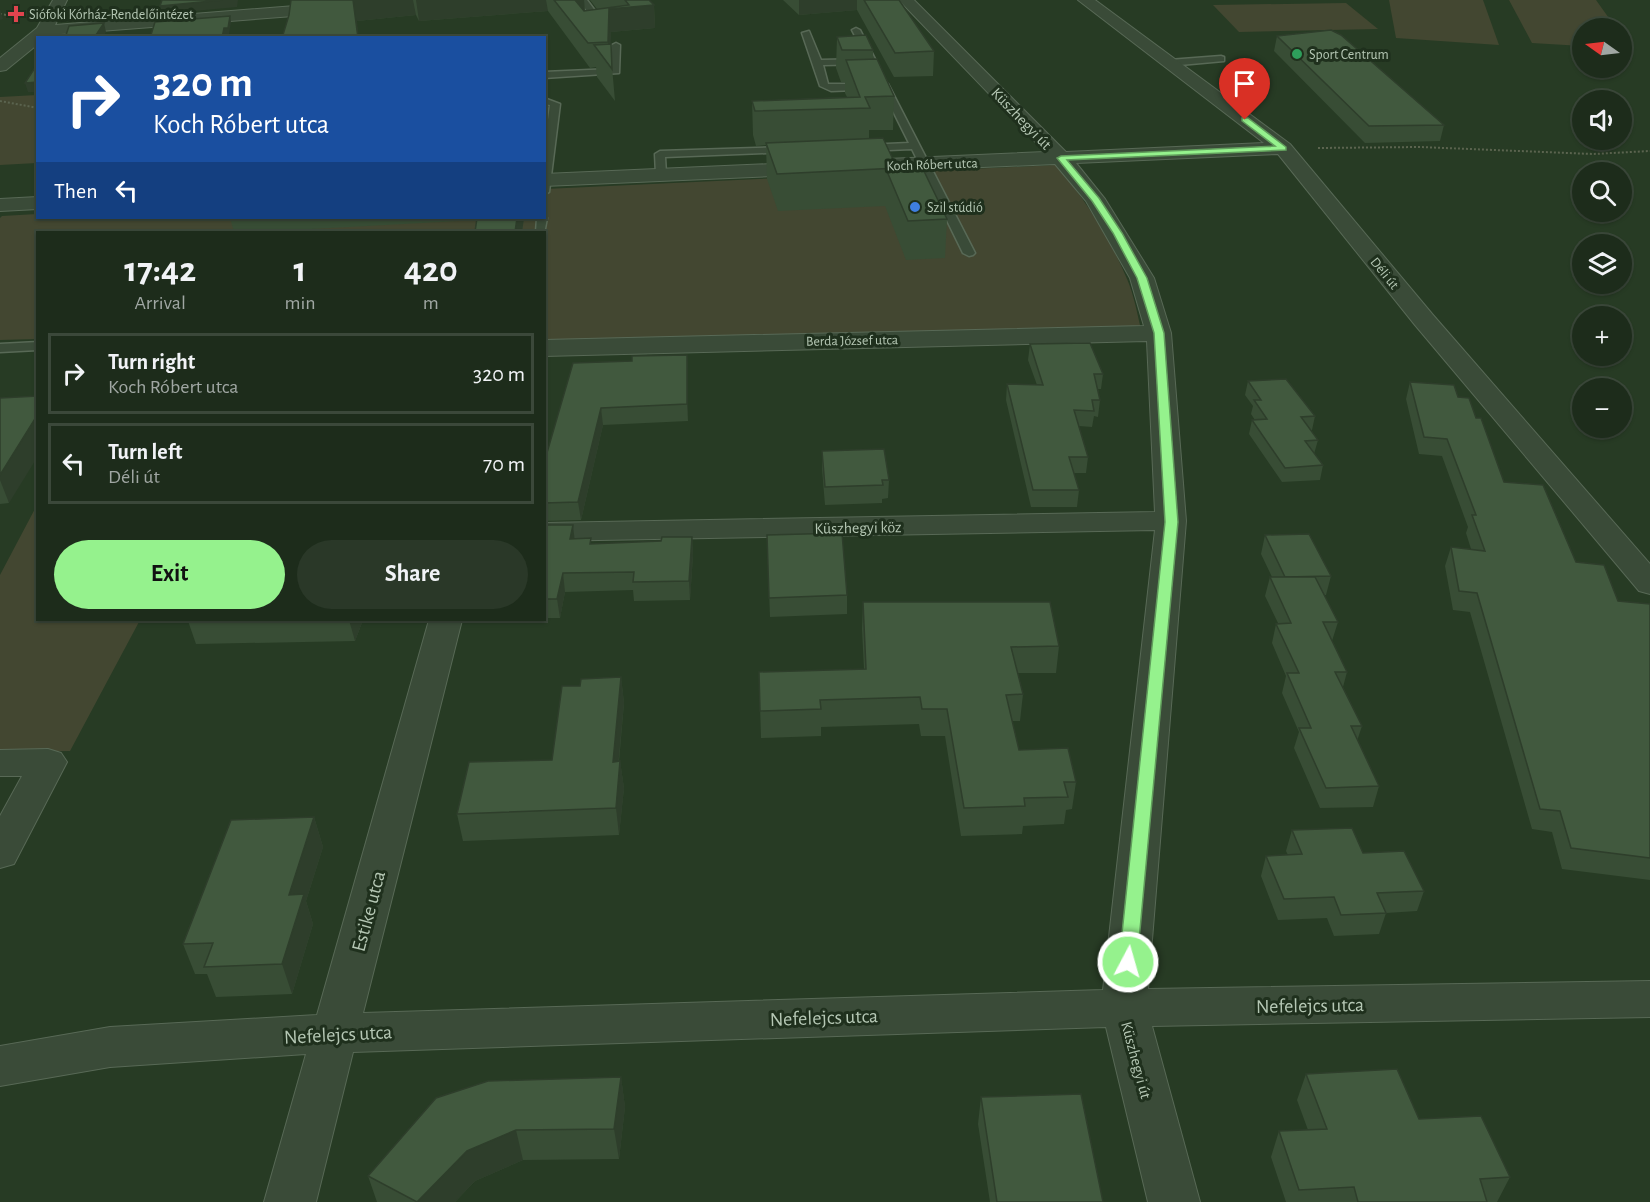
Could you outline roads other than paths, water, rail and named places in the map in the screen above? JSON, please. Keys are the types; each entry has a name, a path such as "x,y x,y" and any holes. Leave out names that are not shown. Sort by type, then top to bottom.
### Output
{"street":[{"path":"38,36 44,31 60,0"},
{"name":"Küszhegyi út","path":"906,0 1061,158 1095,199 1142,278 1159,333 1171,522 1124,1008 1174,1202"},
{"name":"Déli út","path":"1085,0 1283,148 1424,320 1650,584"},
{"path":"44,31 261,7 354,6"},
{"path":"254,30 261,7"},
{"path":"0,66 36,37"},
{"name":"Koch Róbert utca","path":"546,184 919,155 1061,158 1283,148"},
{"path":"0,205 36,203"},
{"name":"Berda József utca","path":"546,348 1159,333"},
{"name":"Küszhegyi köz","path":"546,532 1171,522"},
{"name":"Estike utca","path":"290,1202 337,1033 445,621"},
{"path":"0,763 48,762 0,853"},
{"name":"Nefelejcs utca","path":"0,1066 110,1047 337,1033 1124,1008 1650,999"}],"lane":[{"path":"583,0 591,16 605,15"},
{"path":"818,63 872,61 856,30"},
{"path":"806,33 824,86 831,88 885,86 969,253"},
{"path":"546,75 616,71 616,45"},
{"path":"1169,63 1221,59"},
{"path":"546,102 555,104 546,158"},
{"path":"857,148 919,155"},
{"path":"661,174 660,154 799,150"},
{"path":"0,348 36,346"}],"place":[{"name":"Siófoki Kórház-Rendelőintézet","path":"16,14"},
{"name":"Sport Centrum","path":"1297,54"},
{"name":"Szil stúdió","path":"915,207"}]}
